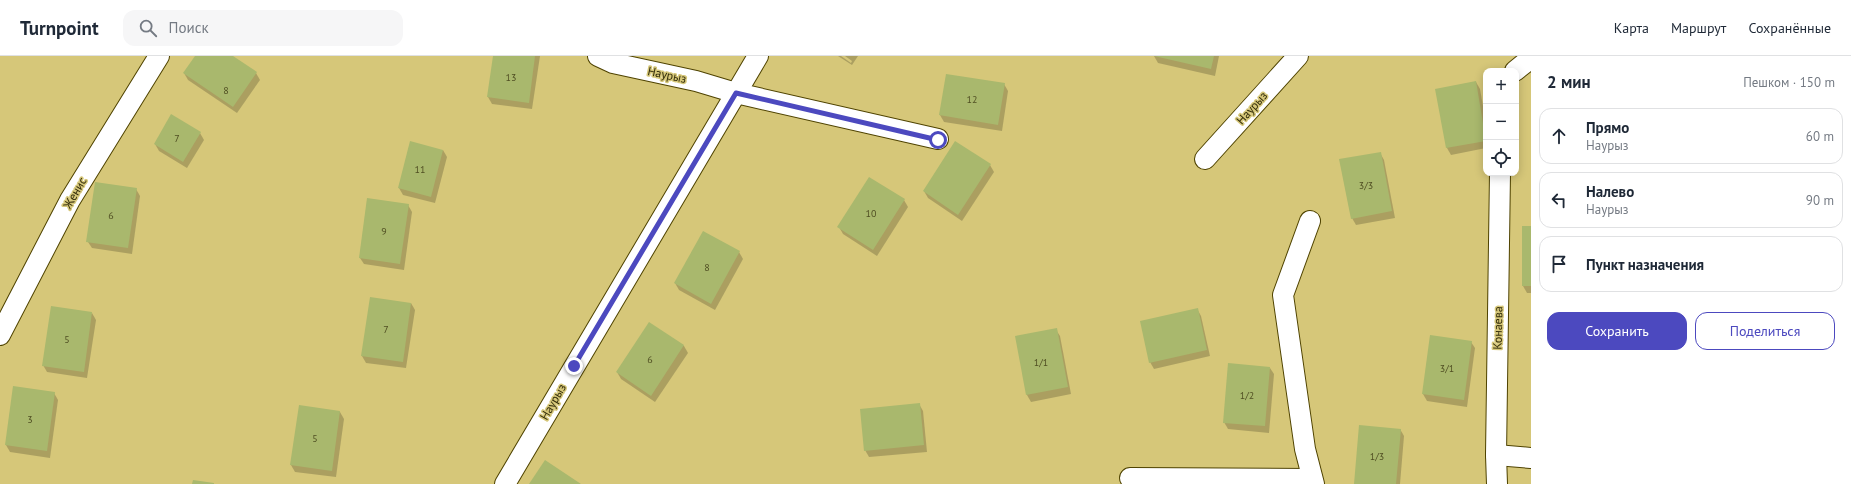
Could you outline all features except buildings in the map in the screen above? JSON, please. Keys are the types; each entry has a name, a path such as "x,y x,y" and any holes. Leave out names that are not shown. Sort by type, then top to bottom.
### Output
{"street":[{"name":"Женис","path":"0,335 70,200 159,56"},
{"name":"Наурыз","path":"598,56 613,63 696,81 736,93 938,140"},
{"name":"Наурыз","path":"505,484 758,56"},
{"name":"Наурыз","path":"1205,159 1298,56"},
{"path":"1519,68 1531,58"},
{"name":"Конаева","path":"1497,484 1496,455 1500,176"},
{"path":"1130,478 1313,481 1305,449 1283,294 1310,221"},
{"path":"1496,455 1531,458"}],"route":[{"path":"574,366 736,93 938,140"}]}
